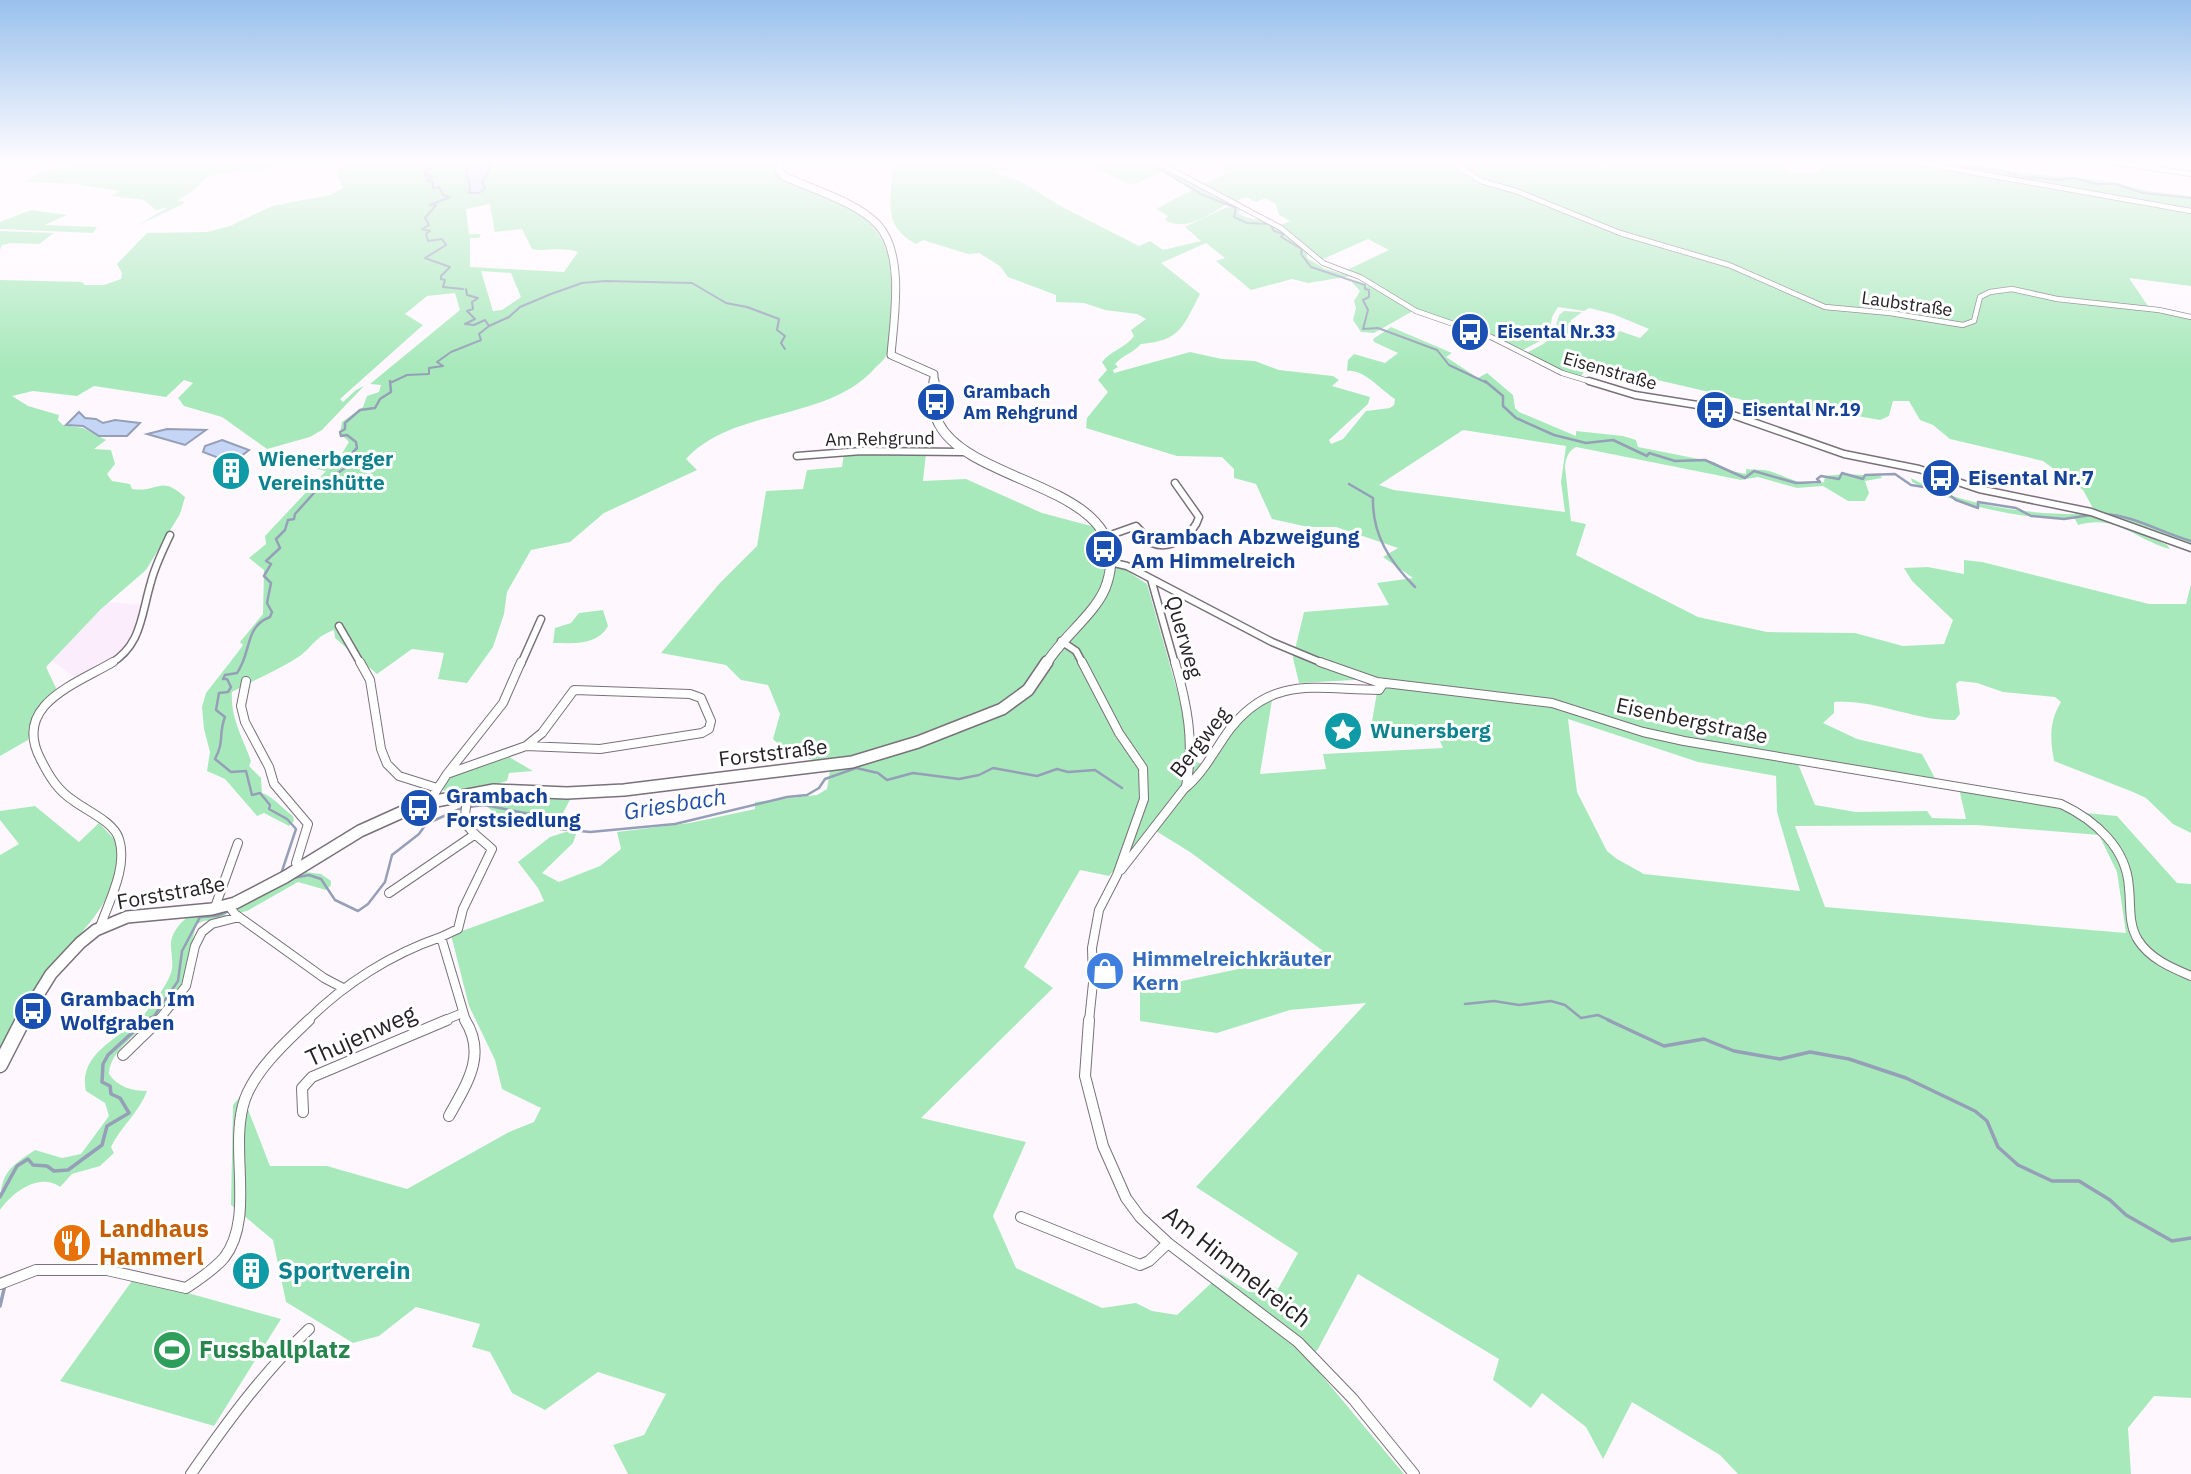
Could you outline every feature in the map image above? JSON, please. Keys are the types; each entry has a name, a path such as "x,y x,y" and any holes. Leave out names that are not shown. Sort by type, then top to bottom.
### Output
{"street":[{"name":"Forststraße","path":"100,927 137,916 215,907 233,911 276,882 374,824 429,802 468,799 511,789 578,793 691,783 777,769 832,766 860,760 955,729 1011,704 1023,695 1061,641 1095,608 1104,592 1110,562 1105,537 1093,520 1067,497 963,452 949,439 939,424 935,407 934,374 891,355 897,275 882,230"},
{"name":"Eisenstraße","path":"1283,230 1323,263 1360,276 1416,311 1491,337 1562,373 1635,395 1710,407 1833,451 1928,472 1979,489 2096,514 2164,541 2191,548"},
{"name":"Laubstraße","path":"1612,230 1729,265 1825,307 1895,314 1950,325 1972,323 1980,297 2007,289 2064,300 2154,309 2191,317"},
{"name":"Am Rehgrund","path":"797,456 862,451 963,452"},
{"path":"1105,537 1136,526 1147,540 1154,544 1177,542 1186,537 1196,527 1199,517 1175,483"},
{"path":"0,1065 27,1011 47,981 79,944 100,927 120,870 119,838 103,821 60,789 36,751 34,726 41,710 58,692 117,659 135,641 158,559 170,535"},
{"name":"Eisenbergstraße","path":"1110,562 1127,566 1272,642 1313,660 1383,684 1552,703 1643,732 1684,741 2061,804 2094,823 2116,850 2129,882 2131,925 2142,946 2161,961 2191,976"},
{"name":"Querweg","path":"1151,579 1172,652 1191,736 1190,773 1186,786"},
{"path":"429,802 447,774 503,702 541,619"},
{"path":"339,626 370,680 380,728 381,749 387,764 399,776 437,788"},
{"name":"Am Himmelreich","path":"1061,641 1076,651 1119,733 1143,768 1144,799 1117,875 1106,891 1094,927 1093,983 1085,1076 1103,1146 1126,1198 1140,1217 1168,1243 1298,1342 1353,1399 1415,1474"},
{"path":"246,681 241,706 245,722 269,767 274,783 308,824 294,872"},
{"name":"Bergweg","path":"1117,875 1169,812 1186,786 1193,783 1216,748 1246,713 1273,694 1302,687 1379,690 1383,684"},
{"path":"447,774 526,746 542,733 573,690 695,695 701,698 707,707 711,726 702,733 606,749 526,746"},
{"path":"5,1282 36,1270 107,1270 186,1288 209,1275 234,1242 240,1216 238,1161 241,1113 249,1090 282,1048 343,988 426,942 458,929 463,909 490,858 492,849 465,825 463,815 468,799"},
{"path":"389,892 474,835"},
{"path":"215,907 238,843"},
{"path":"123,1055 162,1020 178,998 192,971 194,950 203,932 211,924 230,922 233,911 324,978 343,988"},
{"path":"441,937 460,1002 460,1014 473,1034 477,1058 449,1116"},
{"name":"Thujenweg","path":"303,1112 300,1091 304,1083 312,1077 460,1014"},
{"path":"1021,1217 1140,1265 1149,1261 1168,1243"},
{"path":"191,1474 242,1401 274,1362 309,1329"}],"shaded area":[{"path":"107,602 141,605 129,645 122,654 77,679 52,661"}],"green space":[{"path":"18,230 95,230 93,233"},
{"path":"215,230 468,230 469,234 481,234 479,238 470,238 470,267 564,272 578,252 567,249 532,249 522,230 875,230 883,242 891,272 890,339 886,356 855,385 832,398 807,407 729,430 706,442 686,459 697,470 604,513 570,542 531,550 507,592 504,614 493,647 467,683 438,679 444,653 412,649 377,674 335,638 334,630 318,639 292,661 232,692 233,710 251,761 249,766 261,778 262,793 293,816 294,821 289,826 264,813 257,816 225,779 207,771 210,752 202,707 206,693 243,645 240,642 263,614 264,570 249,558 266,544 265,536 326,471 283,461 293,454 338,460 349,442 340,433 342,422 363,407 367,396 379,392 381,385 370,384 460,310 455,293 427,296 405,314 423,325 340,399 343,402 364,386 322,430 310,437 267,449 222,417 184,406 178,398 193,383 184,380 166,397 94,386 77,396 33,391 12,396 28,406 59,415 58,420 63,425 83,428 106,440 94,449 111,450 115,464 107,474 112,481 130,484 132,489 141,490 164,485 177,490 185,497 180,514 146,570 101,609 46,667 57,690 34,715 28,740 0,756 0,280 104,285 121,279 122,273 117,264 147,233","holes":["481,271 511,273 521,297 502,310 493,311"]},
{"path":"898,230 1107,230 1139,246 1150,241 1163,250 1201,241 1188,230 1283,230 1307,251 1307,258 1325,269 1351,276 1308,283 1292,279 1251,290 1216,261 1225,258 1206,243 1161,263 1200,294 1184,324 1164,340 1141,344 1118,361 1115,364 1118,367 1113,370 1114,373 1190,352 1222,359 1255,361 1279,370 1333,376 1339,380 1332,386 1370,397 1368,404 1329,440 1331,444 1343,439 1366,411 1394,405 1395,399 1372,381 1359,373 1347,371 1348,360 1354,354 1385,363 1398,353 1374,342 1373,339 1391,327 1452,353 1446,357 1478,378 1487,373 1513,395 1515,408 1519,412 1576,436 1576,431 1623,436 1636,440 1638,447 1714,462 1727,470 1746,474 1746,469 1766,470 1809,484 1824,482 1825,476 1881,476 1882,478 1865,481 1869,493 1865,501 1848,501 1823,486 1797,488 1758,477 1741,480 1576,447 1573,449 1568,455 1565,467 1571,521 1586,524 1576,555 1698,617 1767,632 1855,633 1903,646 1944,644 1953,620 1912,581 1904,568 1928,567 1964,574 1964,560 1982,562 2149,604 2186,604 2191,584 2191,833 2173,824 2146,798 2054,761 2052,730 2054,716 2061,702 2055,697 2003,692 1977,683 1959,681 1956,684 1960,714 1955,720 1925,717 1865,704 1834,702 1834,713 1823,723 1857,739 1922,754 1936,780 1796,759 1815,805 1856,812 1927,811 1932,818 1966,819 1958,784 2058,801 2086,813 2117,816 2177,883 2191,884 2191,1398 2154,1396 2128,1428 2131,1474 1738,1474 1720,1455 1632,1402 1603,1459 1586,1427 1542,1393 1531,1408 1493,1380 1499,1359 1358,1274 1318,1349 1308,1359 1404,1474 628,1474 613,1445 644,1435 666,1394 598,1372 545,1410 512,1393 490,1352 472,1347 480,1324 416,1307 379,1336 353,1343 286,1302 273,1240 231,1205 233,1105 242,1094 270,1166 327,1166 407,1189 509,1132 534,1122 541,1108 502,1089 495,1060 469,1006 451,935 544,901 538,888 518,862 550,837 578,828 573,843 542,873 559,882 600,866 621,849 617,832 690,823 755,809 755,802 817,795 827,789 831,764 789,754 773,739 780,714 768,685 741,680 726,665 661,653 719,584 757,546 766,491 803,489 807,470 842,467 844,453 926,453 923,481 966,479 1042,513 1095,527 1107,558 1147,584 1184,715 1187,754 1194,761 1202,764 1223,731 1273,694 1260,774 1326,769 1323,754 1443,748 1434,727 1380,725 1372,721 1379,681 1372,679 1299,683 1293,658 1304,612 1389,605 1377,583 1413,578 1383,557 1398,548 1336,527 1308,527 1272,519 1256,484 1234,478 1234,469 1222,457 1177,456 1086,428 1087,418 1108,392 1098,380 1107,370 1102,362 1131,340 1134,336 1131,330 1146,319 1137,314 1105,310 1084,303 1056,302 1056,295 1008,277 1000,266 979,253 968,254 923,240 916,244","holes":["1463,430 1566,446 1561,482 1565,512 1394,490 1379,485","1568,719 1698,762 1776,776 1777,812 1800,891 1644,874 1617,859 1607,851 1577,792","1977,825 2099,835 2117,872 2126,933 1825,907 1795,826","1151,828 1190,852 1323,951 1140,990 1140,1021 1217,1033 1290,1010 1366,1003 1196,1187 1298,1253 1278,1289 1257,1276 1249,1292 1221,1274 1177,1315 1152,1311 1136,1303 1102,1308 1016,1268 993,1216 1026,1142 921,1118 1053,988 1024,967 1080,870 1109,876"]},
{"path":"1284,230 2191,230 2191,286 2129,278 2150,309 2191,318 2191,547 2095,512 2083,490 2043,461 1950,439 1933,425 1920,420 1909,401 1893,401 1889,416 1880,420 1829,411 1778,412 1739,399 1589,364 1580,378 1528,355 1528,352 1550,338 1559,315 1564,311 1582,312 1570,321 1609,339 1620,331 1640,338 1649,329 1613,314 1589,308 1584,311 1558,307 1552,317 1549,336 1523,350 1485,333 1416,309 1347,270 1389,250 1368,239 1321,260"},
{"path":"0,231 54,233 39,244 10,243 2,245 0,250"},
{"path":"1350,280 1375,288 1413,311 1374,333 1361,332 1353,320 1356,308 1354,301 1360,291"},
{"path":"1911,478 1949,495 1990,506 2033,512 2075,514 2074,510 2086,513 2110,520 2167,545 2170,549 2115,525 2078,525 2075,519 2034,517 1971,505 1931,491 1912,482"},
{"path":"603,610 608,626 598,637 584,642 553,643 555,628 571,623 579,613"},
{"path":"509,757 533,771 509,773 507,781 479,789 444,791 442,786 453,775"},
{"path":"519,797 528,803 543,798 571,798 563,813 549,827 496,814 485,805 495,799"},
{"path":"35,806 79,842 99,823 115,840 115,877 100,909 55,966 0,1049 0,855 19,844 0,820 0,811"},
{"path":"305,872 321,874 331,881 331,885 326,890 298,882 247,911 238,913 234,907"},
{"path":"222,912 230,918 203,921 196,925 186,972 179,990 166,1007 126,1043 111,1063 109,1074 117,1082 131,1089 147,1091 111,1147 114,1153 100,1166 72,1174 60,1187 43,1182 27,1186 11,1197 0,1210 1,1189 7,1174 35,1150 62,1158 81,1154 109,1116 105,1103 86,1091 85,1077 89,1065 105,1046 147,1011 162,991 172,969 171,941 181,923 195,915"},
{"name":"Fussballplatz","path":"134,1278 281,1319 214,1426 60,1381"}],"water":[{"path":"79,412 85,418 103,423 115,420 140,423 127,436 99,436 83,426 66,425"},
{"path":"167,429 206,430 185,445 147,434"},
{"path":"222,440 249,450 232,463 203,452 205,446"}],"waterway":[{"path":"425,230 430,231 426,234 428,241 442,239 446,245 425,258 450,267 441,276 441,279 445,280 443,287 463,289"},
{"path":"1273,230 1284,234 1281,237 1302,249 1301,254 1311,267 1365,285 1365,289 1369,290 1369,297 1363,300 1368,310 1363,329 1378,328 1437,350 1449,365 1487,383"},
{"path":"489,326 509,317 520,307 582,283 692,283 726,303 747,307 779,319 777,330 785,336 781,343 785,349"},
{"path":"466,289 467,295 478,298 472,302 473,309 467,311 475,319 465,324 474,325 485,320 489,326"},
{"path":"390,383 407,375 429,374 429,368 443,366 437,362 451,352 481,340 479,334 489,326"},
{"path":"1485,381 1503,396 1503,406 1516,418 1554,435 1586,443 1613,440 1647,456 1649,453 1675,461 1705,460 1745,478 1754,471 1796,483 1820,482 1817,479 1821,476 1839,479 1842,473 1863,479 1865,475 1895,474 1911,485 1943,490 1956,500 1978,508 1978,502 2016,508 2031,516 2064,519 2091,515"},
{"path":"281,874 296,829 287,819 269,809 270,805 260,793 252,795 246,771 231,772 215,759 225,717 216,710 219,693 228,692 231,687 227,679 223,679 225,675 237,673 256,627 270,617 272,612 267,603 271,583 264,576 271,564 266,561 280,548 276,539 285,530 288,520 294,519 295,514 323,483 345,468 344,464 355,457 353,452 357,448 356,442 347,435 341,436 340,432 345,429 345,423 360,410 375,408 380,399 391,392 390,383"},
{"path":"1349,484 1373,498 1373,511 1384,547 1415,587"},
{"path":"2105,514 2127,518 2191,541"},
{"name":"Griesbach","path":"469,807 484,805 530,814 561,829 590,832 675,824 787,797 807,795 819,788 825,779 856,768 878,773 887,780 913,773 959,779 979,775 993,768 1037,776 1057,769 1068,772 1095,770 1122,788"},
{"name":"Griesbach","path":"293,878 309,875 321,879 335,900 358,911 368,904 385,882 392,855 419,834 426,824 462,808"},
{"path":"241,906 254,899"},
{"path":"143,1021 154,1016 178,981 182,951 200,917 217,916 229,911"},
{"path":"1465,1004 1494,1001 1519,1005 1551,1001 1565,1005 1581,1018 1598,1015 1611,1021"},
{"path":"0,1197 17,1166 28,1159 33,1165 47,1166 54,1171 68,1170 102,1145 107,1126 129,1113 120,1098 111,1094 110,1086 102,1082 103,1064 108,1055 146,1020"},
{"path":"1608,1020 1664,1046 1704,1039 1734,1051 1780,1059 1810,1052 1849,1059 1906,1078 1975,1111 1987,1121 1998,1147 2018,1165 2052,1181 2079,1181 2110,1200 2126,1215 2172,1241 2191,1238"},
{"path":"0,1306 5,1285"}],"place":[{"name":"Eisental Nr.33","path":"1470,332"},
{"name":"Grambach Am Rehgrund","path":"936,402"},
{"name":"Eisental Nr.19","path":"1715,410"},
{"name":"Wienerberger Vereinshütte","path":"231,471"},
{"name":"Eisental Nr.7","path":"1941,478"},
{"name":"Grambach Abzweigung Am Himmelreich","path":"1104,549"},
{"name":"Wunersberg","path":"1343,731"},
{"name":"Grambach Forstsiedlung","path":"419,808"},
{"name":"Himmelreichkräuter Kern","path":"1105,971"},
{"name":"Grambach Im Wolfgraben","path":"33,1011"},
{"name":"Landhaus Hammerl","path":"72,1243"},
{"name":"Sportverein","path":"251,1271"},
{"name":"Fussballplatz","path":"172,1350"}]}
